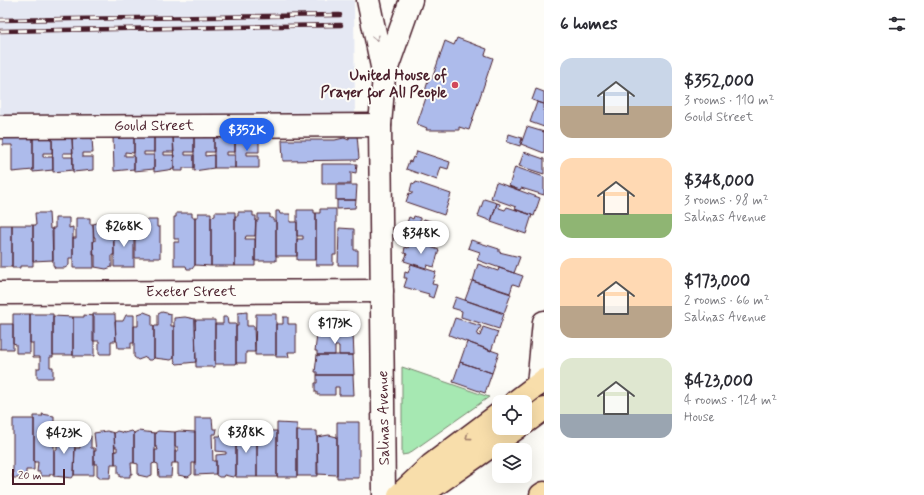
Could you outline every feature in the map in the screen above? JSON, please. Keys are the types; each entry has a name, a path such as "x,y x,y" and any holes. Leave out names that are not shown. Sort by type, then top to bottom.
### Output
{"main road":[{"path":"525,395 541,383"},
{"path":"532,418 544,409"},
{"path":"399,495 431,465 492,419"},
{"path":"416,495 431,488 507,435"}],"street":[{"path":"368,0 384,76"},
{"path":"384,76 411,0"},
{"name":"Salinas Avenue","path":"384,76 380,126 384,495"},
{"name":"Gould Street","path":"0,128 380,126"},
{"name":"Exeter Street","path":"0,294 382,291"},
{"path":"541,383 544,322"}],"shaded area":[{"path":"0,0 354,0 355,117 0,118"}],"green space":[{"path":"402,367 489,397 408,454 402,455"}],"building":[{"name":"United House of Prayer for All People","path":"457,38 487,49 485,55 493,58 469,130 459,127 459,130 426,130 427,128 417,124 428,92 425,91 429,78 432,79 445,41 454,45"},
{"path":"536,89 544,92 544,104 532,100"},
{"path":"537,102 544,104 544,127 530,122"},
{"path":"527,127 544,132 544,153 521,144"},
{"path":"509,134 522,138 520,146 507,142"},
{"path":"349,135 357,135 359,158 357,160 283,161 282,140 335,140 344,138 349,140"},
{"path":"3,136 33,138 33,170 12,172 12,145 3,145"},
{"path":"134,136 134,153 125,152 125,156 134,156 134,169 114,171 113,137"},
{"path":"134,136 154,137 154,152 144,152 144,155 154,155 154,169 134,171"},
{"path":"173,136 174,152 164,152 164,155 174,155 174,169 154,172 154,137"},
{"path":"173,136 194,136 194,152 185,152 185,155 194,155 194,168 183,168 183,171 174,171"},
{"path":"194,136 214,136 214,152 205,152 205,156 214,155 214,168 194,171"},
{"path":"214,136 235,136 235,152 226,152 226,155 235,155 235,168 214,168"},
{"path":"235,136 259,136 259,152 247,152 247,155 259,155 259,168 235,168"},
{"path":"33,138 52,138 52,153 43,153 43,157 53,157 53,170 33,172"},
{"path":"52,138 72,138 73,153 63,153 63,157 73,157 73,170 53,172"},
{"path":"72,138 92,138 93,153 83,153 83,157 93,157 93,170 73,172"},
{"path":"417,151 450,162 448,169 441,167 437,180 406,169 409,161 411,162 413,157 415,158"},
{"path":"524,152 544,159 544,174 519,166"},
{"path":"322,164 357,164 356,173 351,172 351,184 322,184"},
{"path":"515,167 544,177 544,195 509,186"},
{"path":"416,182 451,194 444,215 406,202 409,193 412,194 410,191 412,183 415,184"},
{"path":"496,182 540,198 534,216 515,209 516,207 491,198"},
{"path":"336,185 357,185 356,200 336,200"},
{"path":"484,199 497,203 491,221 478,216"},
{"path":"337,200 356,200 355,208 337,209"},
{"path":"497,203 500,204 499,208 505,210 507,207 532,215 526,234 491,222"},
{"path":"320,209 336,209 336,255 333,255 333,265 316,265 316,213 320,213"},
{"path":"297,210 314,210 314,213 316,213 316,260 297,260 297,239 303,239 303,236 297,236"},
{"path":"276,211 279,211 280,214 290,214 290,222 297,222 297,256 276,256"},
{"path":"215,212 235,212 235,266 211,266 211,217 215,216"},
{"path":"238,212 253,212 253,216 256,216 255,236 246,236 245,239 255,239 255,266 235,266 235,216 238,216"},
{"path":"35,213 49,213 50,229 53,229 53,260 33,261 33,225 36,225"},
{"path":"176,213 192,213 192,217 195,217 195,265 192,269 187,269 186,266 174,266 174,242 179,242 179,239 174,239 174,217 176,217"},
{"path":"198,213 211,213 211,266 195,265 195,217 198,217"},
{"path":"258,214 270,214 270,218 273,218 273,221 276,221 276,261 255,261 256,221 258,221"},
{"path":"414,216 420,218 420,221 423,222 424,219 436,223 435,226 439,227 433,243 424,240 423,242 403,234 409,217 413,219"},
{"path":"55,218 69,218 69,228 73,227 73,258 69,258 69,265 65,268 55,268 53,265 52,228 55,228"},
{"path":"76,218 90,218 90,224 93,224 94,268 73,268 73,238 76,238"},
{"path":"138,220 157,220 157,227 160,227 160,258 135,258 135,227 138,227"},
{"path":"101,222 102,224 110,222 113,224 114,255 112,255 112,267 106,269 95,267 95,255 93,255 93,241 95,241 95,237 93,224"},
{"path":"0,225 12,225 12,267 0,267"},
{"path":"12,225 33,225 33,266 20,266 20,268 12,268"},
{"path":"117,227 130,227 130,235 134,235 134,267 114,267 114,235 116,235"},
{"path":"339,228 354,229 354,250 358,250 358,265 338,265"},
{"path":"438,228 443,230 439,245 433,243"},
{"path":"411,240 439,250 434,267 427,265 426,268 404,261 407,254 404,253 405,247 408,248"},
{"path":"471,240 499,249 499,252 520,257 514,273 477,260 480,252 468,248"},
{"path":"411,264 436,272 432,284 437,285 433,298 428,296 429,294 404,287 407,278 404,278 405,272 408,273"},
{"path":"478,264 498,271 499,268 523,276 519,286 513,284 510,293 473,281"},
{"path":"472,281 511,294 504,313 465,300"},
{"path":"456,297 504,314 499,329 461,317 462,311 452,308"},
{"path":"144,312 152,315 152,326 154,326 154,358 152,360 148,360 146,357 138,360 134,357 134,326 138,326 138,314"},
{"path":"162,312 171,314 171,326 174,326 174,358 171,360 154,358 154,326 158,326 158,314"},
{"path":"247,312 247,326 254,326 255,352 246,352 246,363 236,363 236,326 238,326 238,313"},
{"path":"317,313 352,313 354,334 317,335 315,321 317,321"},
{"path":"13,314 30,314 30,353 16,353 16,344 13,343"},
{"path":"30,314 53,314 53,357 50,357 50,367 53,367 53,378 37,378 37,368 40,368 40,357 33,357 33,343 30,343"},
{"path":"93,314 115,314 116,341 111,341 111,354 99,354 99,341 93,341"},
{"path":"256,314 276,314 276,355 255,355"},
{"path":"84,315 94,316 94,356 73,356 73,317 84,317"},
{"path":"126,315 134,315 134,343 131,343 131,348 118,348 116,341 115,321 123,321"},
{"path":"53,316 73,317 73,355 53,355"},
{"path":"185,317 195,319 196,362 177,364 174,358 174,318"},
{"path":"223,317 227,317 228,324 236,324 236,364 215,364 215,324 223,324"},
{"path":"283,317 288,317 288,324 296,324 296,352 288,352 289,357 276,357 276,324 283,324"},
{"path":"455,318 481,326 477,335 480,336 483,327 498,332 491,351 449,335"},
{"path":"195,320 215,320 215,367 196,367"},
{"path":"0,324 13,324 13,349 0,349"},
{"path":"353,334 354,355 339,355 339,346 335,346 335,355 317,355 317,351 315,351 317,335"},
{"path":"467,342 499,353 492,373 460,362"},
{"path":"317,355 353,355 354,375 317,375 317,372 315,372"},
{"path":"460,362 492,373 485,393 453,382"},
{"path":"317,375 353,375 354,395 339,395 339,387 335,387 335,395 317,395 317,392 315,392 315,383 317,383"},
{"path":"42,414 54,416 54,474 50,474 50,476 40,476 40,472 37,472 38,462 34,462 34,416 43,416"},
{"path":"195,418 212,418 213,429 217,429 216,434 212,434 213,461 216,461 216,474 195,475"},
{"path":"13,419 34,419 34,470 26,470 26,478 13,478"},
{"path":"337,422 359,422 359,478 337,478"},
{"path":"277,423 297,424 297,477 277,477"},
{"path":"107,431 114,433 115,464 111,464 110,478 99,478 99,476 97,476 97,464 94,464 94,451 96,451 94,433"},
{"path":"117,431 125,433 132,431 134,433 134,463 131,463 132,474 130,474 130,477 120,477 120,474 118,474 118,464 115,464 115,451 117,451 117,447 115,447 114,433"},
{"path":"138,431 155,433 155,463 152,464 152,475 147,477 138,475 138,464 134,463 134,433"},
{"path":"158,431 175,432 175,463 172,463 171,477 159,477 158,464 155,463 155,450 158,450 157,447 155,447 155,433"},
{"path":"236,431 257,431 257,477 236,477"},
{"path":"257,431 277,431 277,477 257,477"},
{"path":"297,431 317,431 318,476 297,476"},
{"path":"54,432 71,432 71,440 75,440 74,475 72,478 54,476 54,450 57,450 57,440 54,440"},
{"path":"175,432 195,432 195,463 192,463 192,474 188,477 178,475 178,463 175,463 175,451 178,451 178,447 175,447"},
{"path":"329,435 337,437 337,475 317,474 317,437"},
{"path":"79,436 91,436 91,448 94,448 94,475 74,475 75,448 80,448"},
{"path":"216,436 236,436 236,475 233,477 224,475 223,477 219,477 216,475 216,455 226,454 226,452 216,451"}],"railway":[{"path":"0,20 340,15"},
{"path":"0,31 341,25"}],"place":[{"name":"United House of Prayer for All People","path":"455,85"}]}
